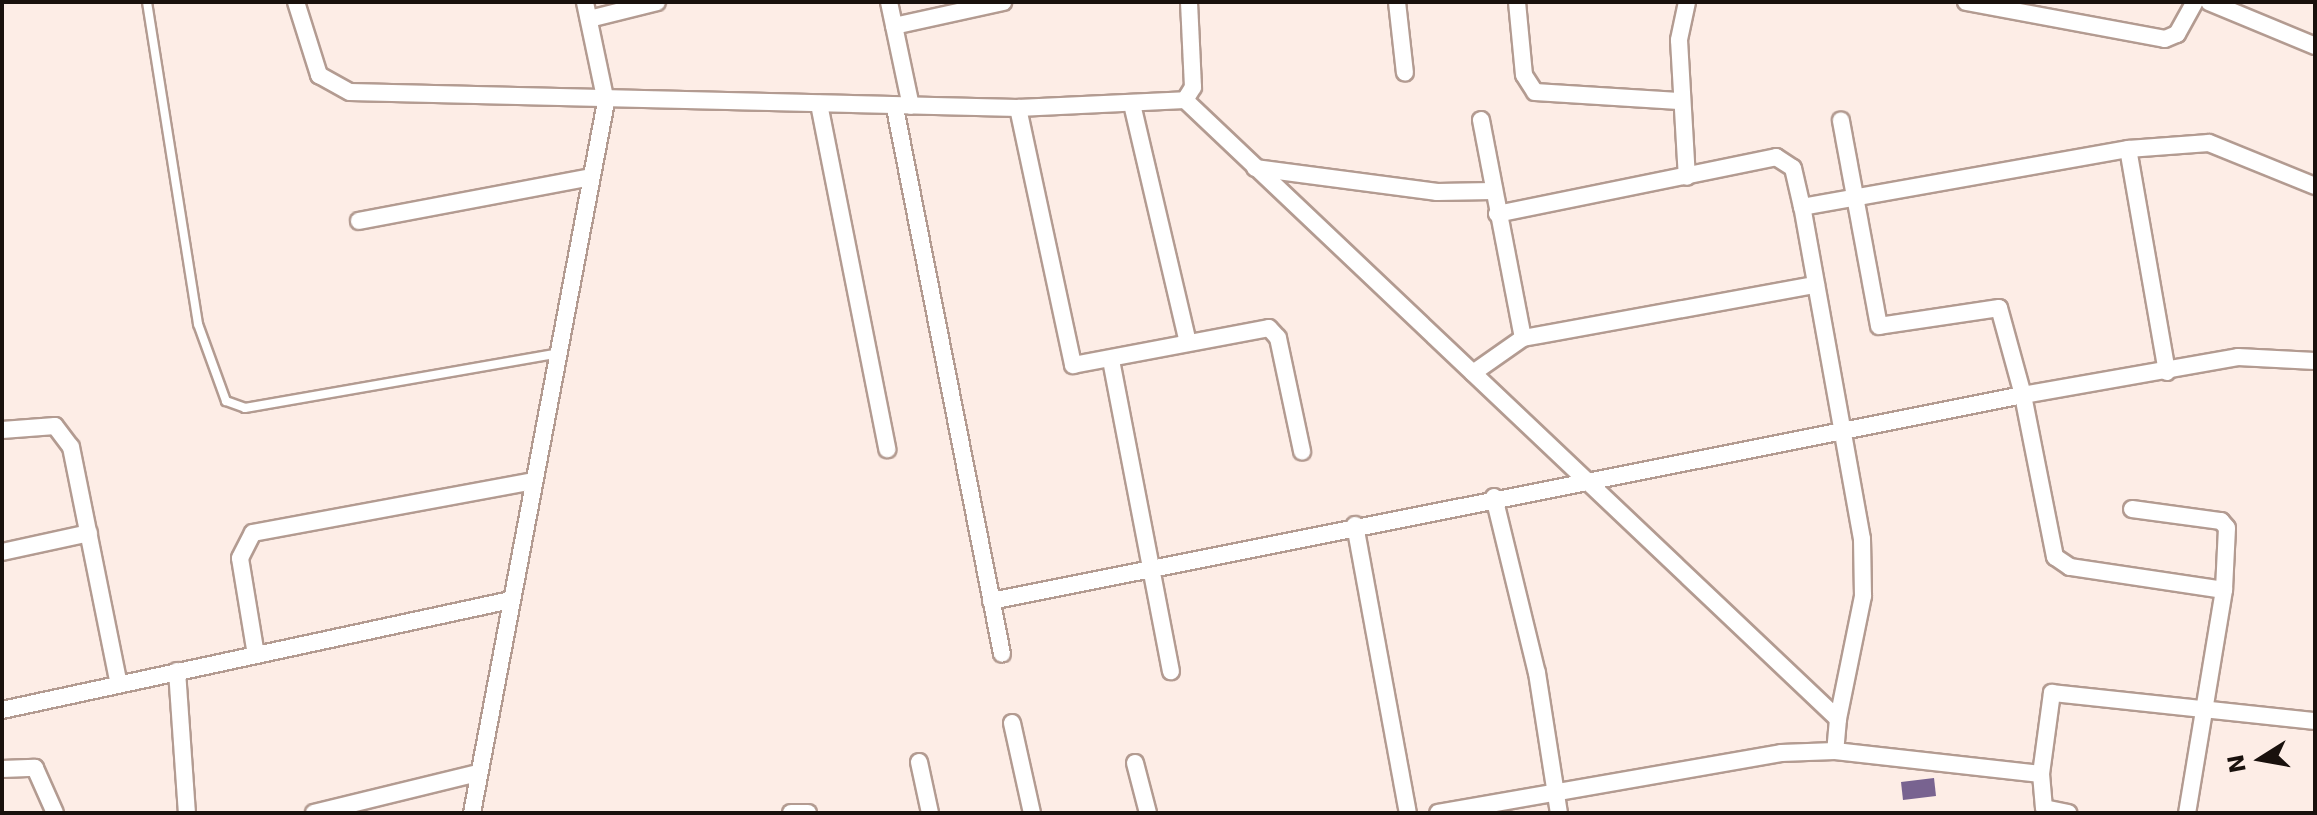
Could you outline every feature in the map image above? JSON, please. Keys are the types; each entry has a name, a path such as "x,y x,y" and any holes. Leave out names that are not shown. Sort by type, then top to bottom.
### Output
{"street":[{"path":"296,2 319,75 338,88 606,102 903,107 1018,108 1185,100 1838,719"},
{"path":"472,813 506,601 606,102 587,10 657,2"},
{"path":"889,2 903,107 1002,654"},
{"path":"894,26 1003,2"},
{"path":"1185,100 1193,87 1189,2"},
{"path":"1397,2 1405,73"},
{"path":"1517,2 1524,75 1535,92 1679,101"},
{"path":"1687,2 1679,101 1687,177"},
{"path":"1966,2 2165,39 2177,34 2195,2"},
{"path":"2209,2 2315,46"},
{"path":"819,104 887,449"},
{"path":"1132,104 1188,343"},
{"path":"1018,108 1070,360 1077,367 1260,327 1275,331 1302,451"},
{"path":"1481,120 1523,338"},
{"path":"1841,120 1879,326 1999,308 2023,395 2055,557 2070,567 2224,590"},
{"path":"1802,207 2128,149 2209,143 2315,186"},
{"path":"2128,149 2167,372"},
{"path":"1497,214 1783,157 1793,168 1844,428 1863,596 1838,719 1835,751"},
{"path":"1255,168 1437,192 1493,191"},
{"path":"359,221 591,177"},
{"path":"1473,373 1523,338 1816,285"},
{"path":"991,601 1494,497 2023,395 2265,354 2315,361"},
{"path":"1111,360 1171,671"},
{"path":"2,430 44,424 64,433 89,533 119,684"},
{"path":"256,655 240,558 253,533 529,482"},
{"path":"1494,497 1537,673 1559,813"},
{"path":"2132,509 2221,521 2229,540 2224,590 2187,813"},
{"path":"1355,525 1408,813"},
{"path":"2,552 89,533"},
{"path":"2,710 506,601"},
{"path":"177,671 187,813"},
{"path":"2068,813 2044,811 2041,774 2052,693 2315,721"},
{"path":"1012,723 1032,813"},
{"path":"1438,813 1554,790 1781,753 1835,751 2041,774"},
{"path":"919,762 930,813"},
{"path":"1135,763 1148,813"},
{"path":"2,769 35,768 55,813"},
{"path":"314,813 478,773"},
{"path":"791,813 808,813"}],"lane":[{"path":"147,2 198,324 226,401 245,408 554,354"}],"building":[{"path":"1934,778 1936,796 1903,800 1901,782"}]}
